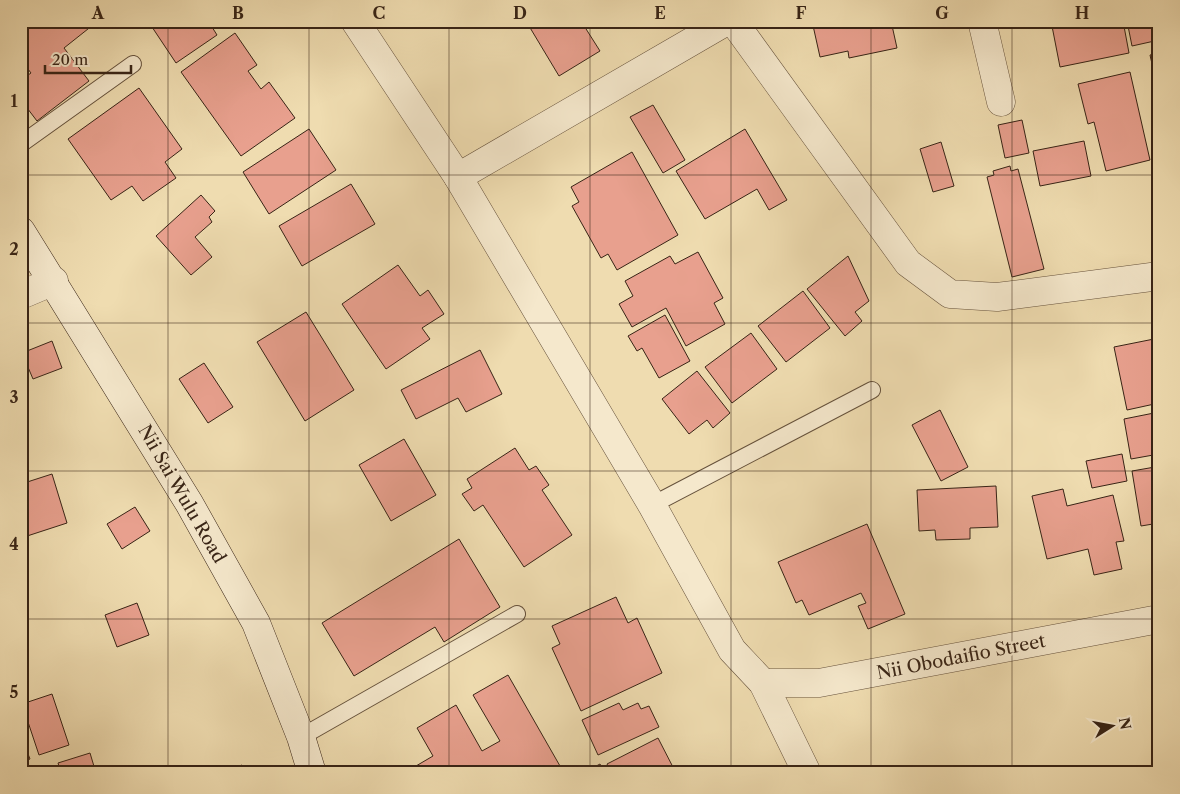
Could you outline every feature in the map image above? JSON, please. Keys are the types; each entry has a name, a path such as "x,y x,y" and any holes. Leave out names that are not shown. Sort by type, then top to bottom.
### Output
{"street":[{"path":"355,21 458,177 652,506 732,650 763,683 808,773"},
{"path":"458,177 727,21"},
{"path":"733,21 908,263 950,294 997,297 1159,276"},
{"path":"982,21 1001,102"},
{"name":"Nii Sai Wulu Road","path":"21,231 189,503 256,623 301,737 312,773"},
{"path":"21,295 54,282"},
{"name":"Nii Obodaifio Street","path":"763,683 819,683 1159,619"}],"lane":[{"path":"21,144 133,64"},
{"path":"652,506 872,390"},
{"path":"301,737 517,614"}],"building":[{"path":"33,21 98,21 64,48 89,81 37,121 21,100 21,80 31,73 21,60 21,30"},
{"path":"148,21 221,21 212,27 217,35 176,63"},
{"path":"526,21 581,21 600,51 559,76"},
{"path":"812,21 891,21 897,48 849,58 848,51 820,57"},
{"path":"1051,21 1123,21 1129,53 1060,67"},
{"path":"1127,21 1159,21 1159,40 1132,46"},
{"path":"235,33 257,65 248,71 261,89 269,82 295,118 241,156 181,72"},
{"path":"1159,53 1159,95 1150,55"},
{"path":"1130,72 1150,160 1106,171 1094,122 1088,124 1078,84"},
{"path":"139,88 182,149 165,162 176,178 143,201 132,186 111,200 68,139"},
{"path":"653,105 685,160 663,173 630,117"},
{"path":"1159,106 1159,138 1153,107"},
{"path":"1022,120 1029,153 1005,158 998,125"},
{"path":"309,129 336,170 269,214 243,172"},
{"path":"745,129 787,200 769,210 757,189 705,219 676,171"},
{"path":"1084,141 1091,176 1040,186 1033,151"},
{"path":"941,142 954,186 933,192 920,149"},
{"path":"632,152 678,235 617,270 608,254 601,258 572,206 579,202 571,187"},
{"path":"1010,166 1011,171 1018,169 1044,269 1012,277 987,177 994,175 993,171"},
{"path":"351,184 375,224 302,266 279,226"},
{"path":"201,195 215,211 209,217 212,222 195,237 212,257 191,275 156,236"},
{"path":"698,252 723,298 714,303 725,324 686,346 666,308 632,327 619,304 633,296 625,281 670,256 675,264"},
{"path":"848,256 869,301 855,312 862,321 845,336 807,289"},
{"path":"398,265 420,296 428,290 444,314 422,328 430,339 386,369 342,304"},
{"path":"803,291 830,328 786,362 758,326"},
{"path":"306,312 354,390 305,421 257,342"},
{"path":"665,315 690,361 659,378 642,348 637,351 628,336"},
{"path":"751,333 777,369 732,403 705,367"},
{"path":"1159,338 1159,403 1127,410 1114,347"},
{"path":"52,341 62,368 33,379 22,353"},
{"path":"480,350 502,394 466,412 458,398 416,419 401,390"},
{"path":"204,363 233,407 208,423 179,379"},
{"path":"697,371 730,413 713,428 707,420 689,434 662,399"},
{"path":"940,410 968,467 941,481 912,425"},
{"path":"1159,412 1159,454 1131,459 1124,419"},
{"path":"404,439 436,495 391,521 359,465"},
{"path":"515,448 529,470 536,466 549,485 542,490 572,535 524,567 483,505 474,511 462,494 472,488 467,479"},
{"path":"1122,454 1127,481 1092,488 1086,461"},
{"path":"1159,461 1159,523 1141,526 1132,471 1155,467 1154,462"},
{"path":"52,474 67,523 21,538 21,484"},
{"path":"996,486 998,527 970,528 970,539 936,540 935,530 919,531 917,490"},
{"path":"1063,489 1067,506 1113,495 1124,541 1116,542 1122,569 1094,575 1088,549 1047,559 1032,496"},
{"path":"135,507 150,531 122,549 107,524"},
{"path":"867,524 905,614 868,629 858,606 866,603 861,593 809,615 802,600 796,603 778,562"},
{"path":"459,539 500,607 444,642 435,627 354,676 322,623"},
{"path":"616,597 628,623 637,618 662,673 581,711 552,648 560,644 552,626"},
{"path":"137,603 149,635 117,647 105,615"},
{"path":"508,675 564,773 420,773 416,766 433,756 417,728 456,705 482,751 500,741 473,695"},
{"path":"52,694 69,745 39,755 22,704"},
{"path":"619,703 623,710 638,703 641,709 649,706 659,727 598,755 582,720"},
{"path":"21,736 30,759 21,763"},
{"path":"658,738 676,773 611,773 607,764"},
{"path":"90,753 96,773 61,773 58,763"},
{"path":"600,764 605,773 583,773"},
{"path":"242,765 245,773 223,773"}]}
